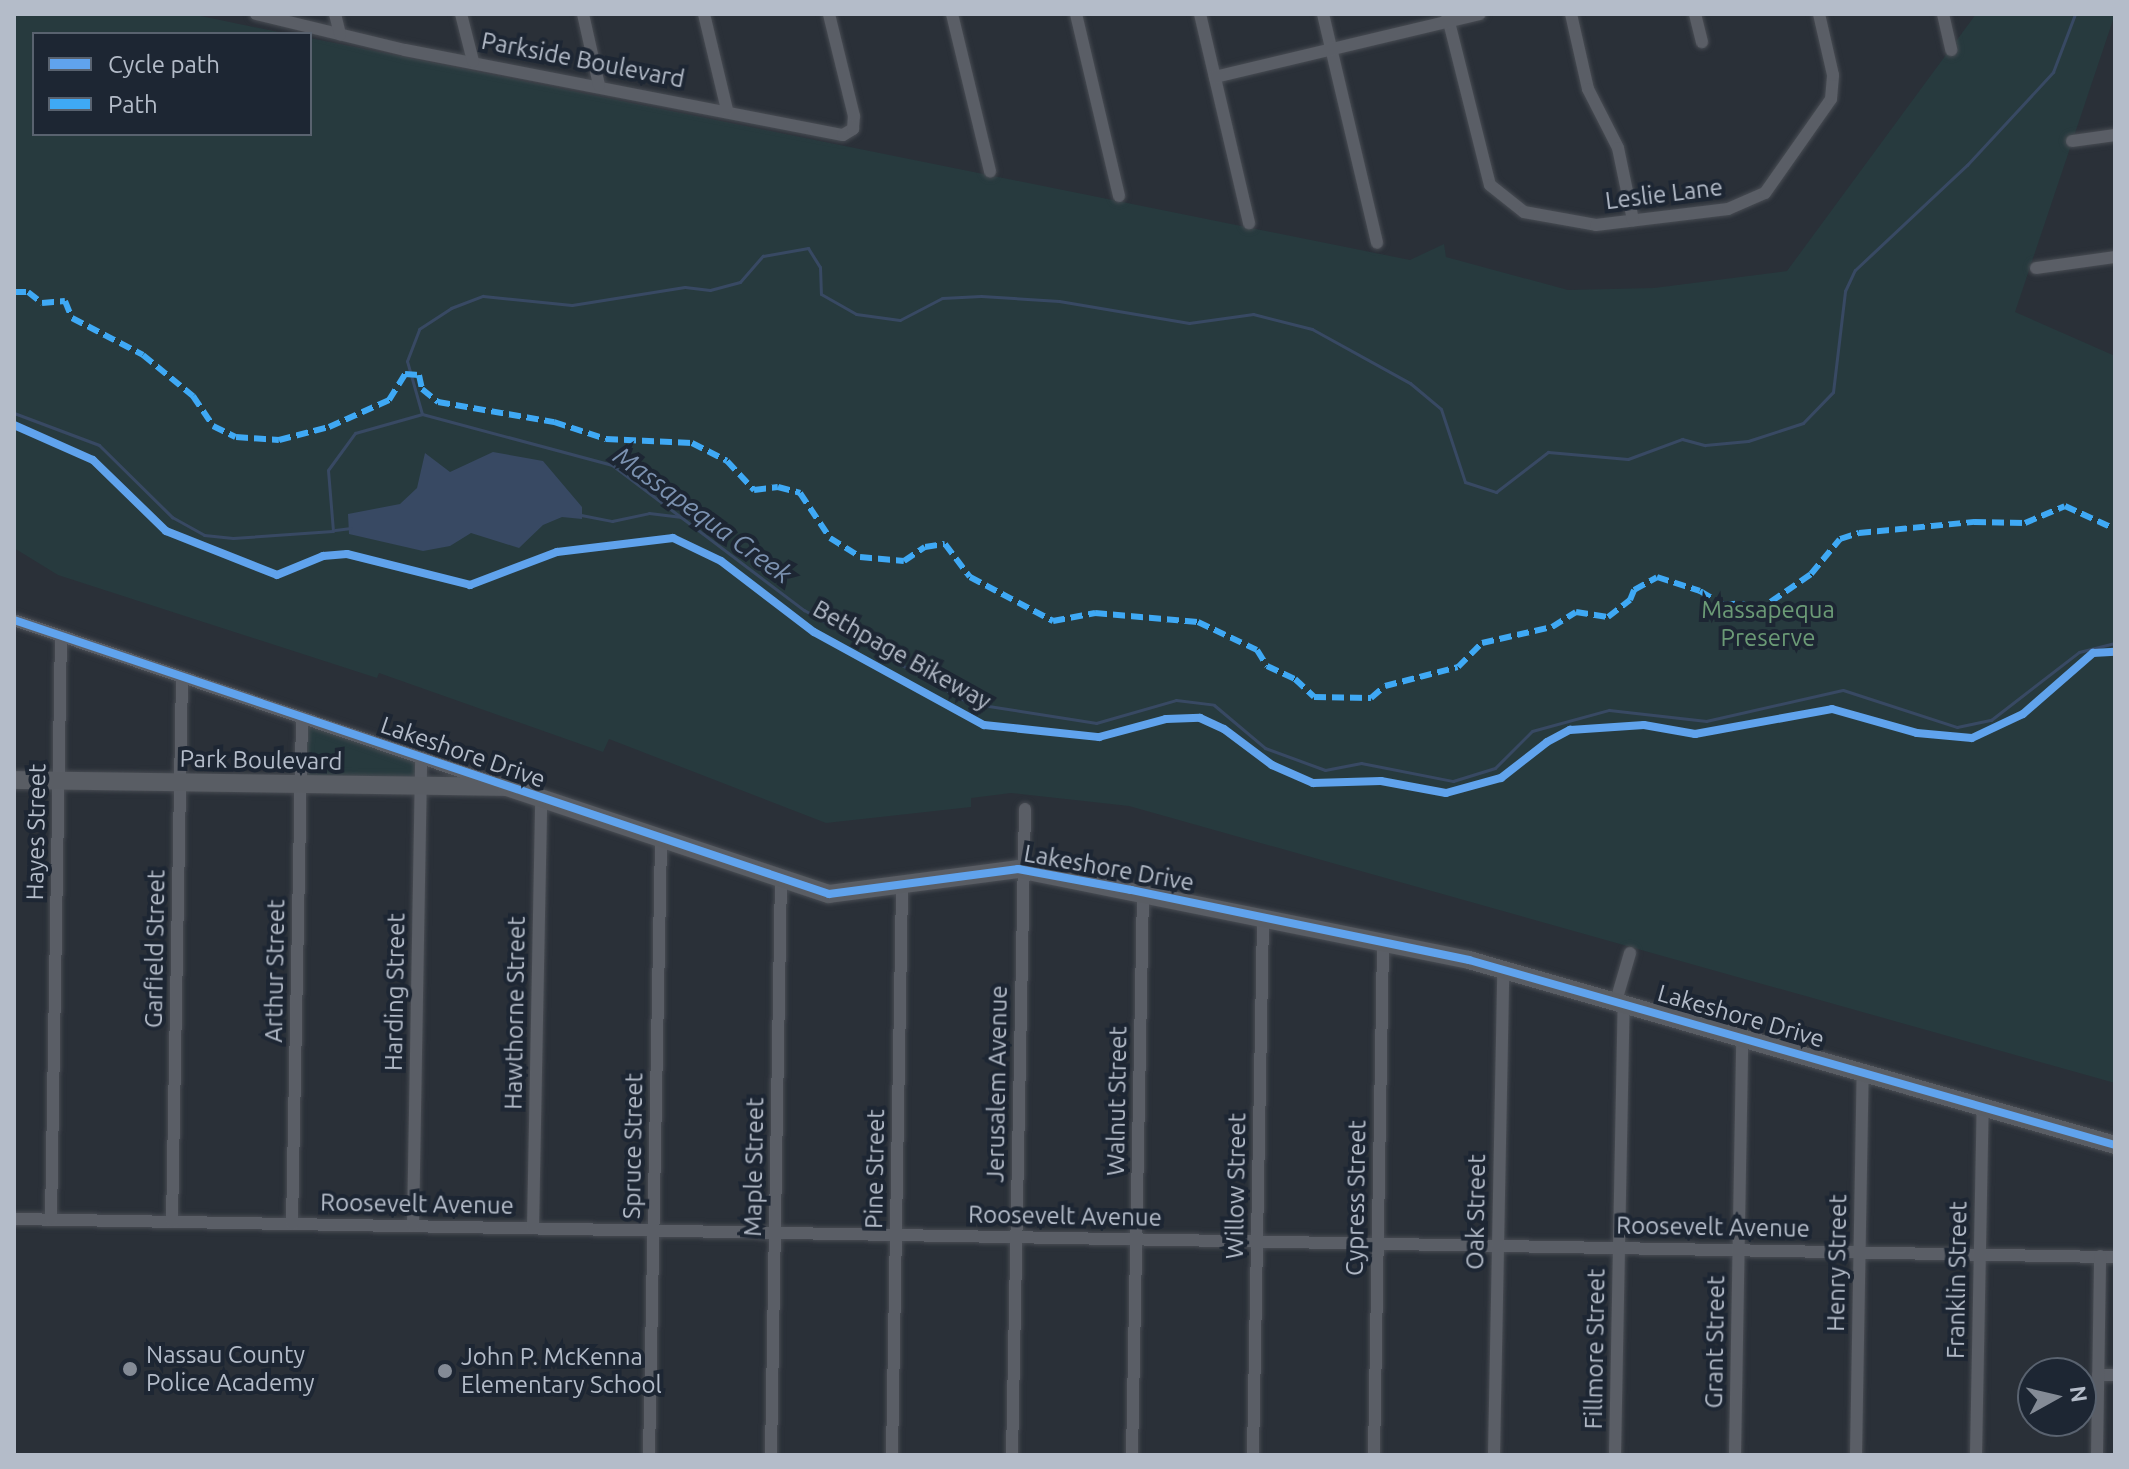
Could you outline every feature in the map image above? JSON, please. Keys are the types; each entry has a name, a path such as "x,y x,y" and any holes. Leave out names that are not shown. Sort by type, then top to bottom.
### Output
{"street":[{"name":"Parkside Boulevard","path":"256,14 340,34 727,110 837,135 853,129 829,14"},
{"path":"335,14 340,34"},
{"path":"461,14 473,61"},
{"path":"583,14 599,85"},
{"path":"704,14 727,110"},
{"path":"952,14 990,171"},
{"path":"1076,14 1119,196"},
{"path":"1200,14 1249,223"},
{"path":"1323,14 1377,243"},
{"path":"1215,77 1448,18 1480,14"},
{"path":"1571,14 1588,89 1618,148 1633,220"},
{"path":"1695,14 1702,42"},
{"name":"Leslie Lane","path":"1448,18 1485,175 1498,196 1524,212 1596,225 1750,203 1779,177 1832,93 1819,14"},
{"path":"1943,14 1951,50"},
{"path":"2072,141 2115,135"},
{"path":"2036,268 2115,257"},
{"name":"Lakeshore Drive","path":"14,620 829,894 1024,870 1143,893 1503,969 2115,1145"},
{"name":"Hayes Street","path":"51,1219 61,636"},
{"name":"Garfield Street","path":"172,1222 182,678"},
{"name":"Arthur Street","path":"292,1224 302,719"},
{"name":"Harding Street","path":"413,1226 421,759"},
{"name":"Park Boulevard","path":"14,780 507,787"},
{"name":"Hawthorne Street","path":"533,1228 541,799"},
{"name":"Jerusalem Avenue","path":"1012,1455 1025,809"},
{"name":"Spruce Street","path":"649,1455 661,839"},
{"name":"Maple Street","path":"771,1455 781,879"},
{"name":"Pine Street","path":"892,1455 902,885"},
{"name":"Walnut Street","path":"1132,1455 1143,893"},
{"name":"Willow Street","path":"1253,1455 1263,918"},
{"name":"Cypress Street","path":"1374,1455 1383,942"},
{"name":"Fillmore Street","path":"1615,1455 1620,1002 1630,953"},
{"name":"Oak Street","path":"1494,1455 1503,969"},
{"name":"Grant Street","path":"1735,1455 1742,1038"},
{"name":"Henry Street","path":"1856,1455 1863,1072"},
{"name":"Franklin Street","path":"1976,1455 1983,1106"},
{"name":"Roosevelt Avenue","path":"14,1219 2115,1257"},
{"path":"2097,1455 2100,1256"},
{"path":"2098,1375 2115,1375"}],"green space":[{"name":"Massapequa Preserve","path":"14,14 191,14 278,32 32,32 32,136 312,136 312,38 1410,260 1444,244 1446,257 1568,290 1654,288 1787,271 1976,14 2115,14 2015,312 2115,356 2115,1083 1129,806 1011,793 971,798 971,807 826,823 609,739 603,752 379,673 377,678 58,575 14,548"},
{"path":"302,719 421,759 421,787 300,785"}],"water":[{"path":"493,452 543,461 582,507 582,519 562,517 543,525 519,548 471,533 450,546 423,551 349,534 348,514 400,504 417,488 425,453 450,472"}],"waterway":[{"path":"422,414 407,361 419,329 451,308 483,296 572,305 685,287 710,290 740,282 763,256 808,248 820,267 821,294 856,314 900,320 942,298 981,296 1059,301 1189,323 1253,314 1312,329 1410,383 1441,409 1465,482 1496,492 1548,452 1628,459 1682,439 1705,445 1748,441 1803,423 1833,392 1845,291 1855,270 1967,165 2053,72 2075,14"},
{"name":"Massapequa Creek","path":"14,413 99,445 172,517 204,535 233,538 333,531 328,470 355,433 422,414 612,465 804,610 969,703 1096,723 1176,700 1214,705 1265,748 1325,770 1361,763 1453,781 1495,768 1532,731 1609,710 1706,721 1843,690 1957,727 1991,720 2079,652 2115,643"},
{"path":"581,515 612,521 649,513 684,517"},
{"path":"335,530 351,528"}],"marked path":[{"path":"14,292 28,292 42,303 65,301 72,318 143,355 193,396 213,426 236,437 279,440 329,427 389,400 405,374 419,375 422,389 438,402 554,422 606,439 692,443 727,461 754,490 778,487 800,493 830,538 860,557 904,561 925,547 945,544 970,577 1053,621 1095,613 1198,622 1257,650 1267,666 1295,679 1314,697 1371,698 1385,686 1458,667 1482,643 1552,627 1576,612 1608,617 1630,600 1634,590 1657,577 1700,591 1723,605 1741,603 1756,612 1811,574 1840,539 1859,533 1974,522 2025,523 2065,506 2115,529"}],"cycle path":[{"name":"Bethpage Bikeway","path":"14,425 93,460 166,531 277,575 323,556 347,554 470,585 557,552 673,538 721,561 814,632 984,725 1099,737 1166,719 1200,718 1224,729 1272,765 1313,783 1381,781 1446,793 1501,778 1547,742 1570,730 1644,725 1695,734 1832,709 1917,733 1972,738 2023,714 2093,653 2115,652"},
{"path":"14,620 829,894 1018,869 1131,890 1469,960 2115,1145"}],"place":[{"name":"Nassau County Police Academy","path":"130,1369"},
{"name":"John P. McKenna Elementary School","path":"445,1371"}]}
